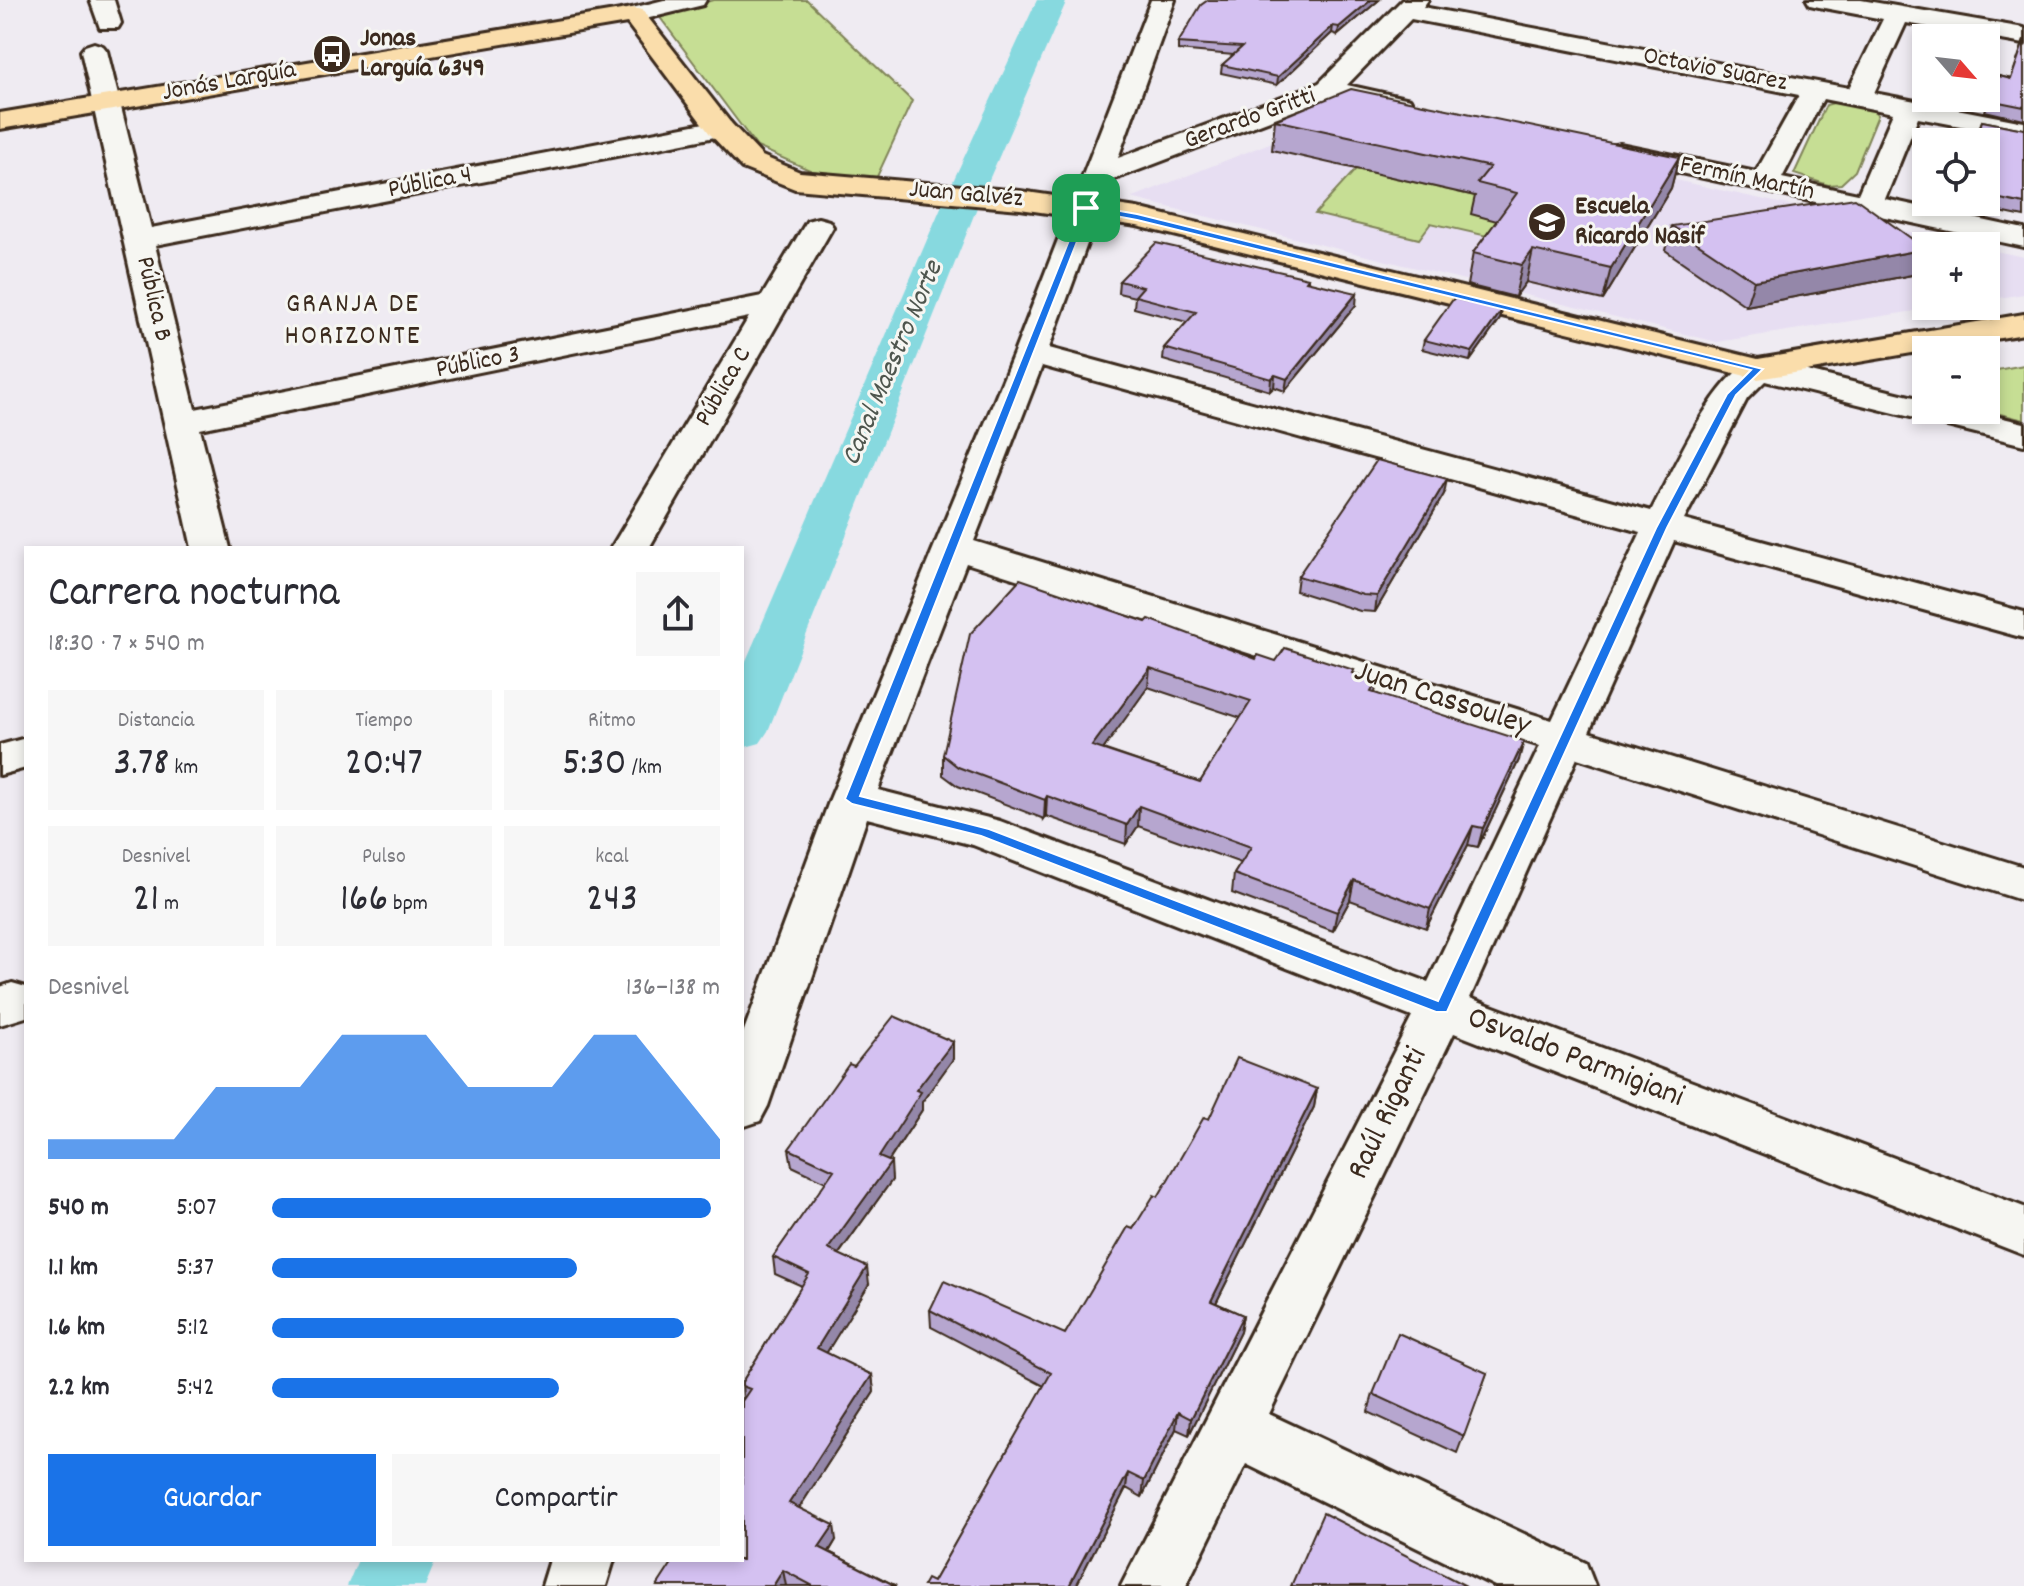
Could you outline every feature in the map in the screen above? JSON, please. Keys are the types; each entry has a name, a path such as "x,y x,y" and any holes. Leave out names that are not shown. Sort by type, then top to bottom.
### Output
{"main road":[{"name":"Jonás Larguía","path":"0,121 633,15"},
{"name":"Juan Galvéz","path":"633,15 720,128 752,162 795,180 1020,200 1092,192 1137,217 1758,369"},
{"path":"1758,369 2024,324"}],"street":[{"name":"Jonás Larguía","path":"633,15 694,0"},
{"path":"744,1100 852,799 1031,353 1163,0"},
{"path":"1819,0 2024,36"},
{"name":"Gerardo Gritti","path":"1092,192 1328,89 1411,6"},
{"name":"Octavio Suarez","path":"1411,6 2024,130"},
{"path":"1858,98 1898,14"},
{"name":"Pública B","path":"94,51 211,546"},
{"path":"1328,89 1422,109"},
{"path":"1765,182 1815,90"},
{"path":"1868,204 1909,107"},
{"name":"Pública 4","path":"139,239 720,128"},
{"name":"Fermín Martín","path":"1594,146 2024,238"},
{"name":"Pública C","path":"631,546 818,227"},
{"name":"Público 3","path":"182,422 773,303"},
{"path":"1031,353 2024,625"},
{"name":"Juan Galvéz","path":"1758,369 1912,407"},
{"name":"Raúl Riganti","path":"1153,1586 1441,1008 1661,528 1732,394 1758,369"},
{"name":"Juan Galvéz","path":"1983,424 2024,434"},
{"name":"Juan Cassouley","path":"952,546 2024,884"},
{"path":"0,760 24,754"},
{"name":"Osvaldo Parmigiani","path":"852,799 984,832 2024,1231"},
{"path":"1233,1427 1563,1586"},
{"path":"574,1586 581,1562"}],"shaded area":[{"name":"Escuela Ricardo Nasif","path":"1355,109 1912,232 1912,311 1717,342 1131,198"},
{"path":"2000,252 2024,257 2024,294 2000,298"}],"green space":[{"path":"713,0 807,0 912,101 875,181 812,171 757,147 659,16"},
{"path":"1837,102 1871,108 1878,115 1855,171 1841,184 1828,185 1794,174 1826,105"},
{"path":"1356,169 1484,198 1511,224 1500,239 1431,223 1419,239 1315,214"},
{"path":"2024,365 2024,420 2000,414 2000,369"}],"building":[{"path":"1208,0 1371,0 1339,27 1333,26 1278,77 1222,65 1242,47 1178,43 1201,5"},
{"path":"2024,41 2024,107 2000,102 2000,76 2011,79"},
{"path":"1351,89 1679,157 1611,268 1533,250 1522,265 1473,253 1517,193 1477,183 1490,167 1275,120"},
{"path":"1982,121 2024,129 2024,204 2000,199 2000,128 1980,128"},
{"path":"1855,198 1912,239 1912,252 1754,281 1672,226"},
{"path":"1156,243 1308,278 1306,281 1357,293 1287,379 1275,375 1271,379 1164,348 1196,312 1135,296 1143,287 1119,281"},
{"path":"1454,298 1502,310 1472,352 1424,340"},
{"path":"1377,460 1447,479 1377,596 1363,595 1298,576"},
{"path":"1020,579 1146,622 1149,619 1256,659 1258,655 1276,661 1285,648 1354,670 1352,673 1377,681 1371,692 1524,741 1483,828 1473,826 1430,909 1354,880 1337,912 1234,874 1251,847 1139,806 1127,825 1047,796 1045,800 958,767 943,755 970,634","holes":["1150,668 1251,701 1200,782 1092,746"]},
{"path":"894,1016 953,1042 916,1090 921,1092 879,1157 891,1162 828,1249 867,1267 817,1348 872,1375 789,1503 834,1525 819,1547 896,1586 813,1586 783,1570 773,1586 657,1586 673,1562 744,1562 744,1398 750,1389 744,1387 744,1379 809,1274 773,1257 834,1170 789,1149 849,1064 854,1066"},
{"path":"1237,1058 1317,1089 1211,1301 1243,1315 1191,1419 1178,1412 1144,1481 1128,1473 1069,1586 923,1586 927,1579 933,1582 1051,1373 930,1310 944,1281 1065,1334 1128,1227 1133,1229 1154,1195 1158,1197 1204,1117 1209,1119"},
{"path":"1398,1333 1487,1373 1464,1436 1373,1394"},
{"path":"1323,1513 1466,1586 1291,1586"}],"waterway":[{"name":"Canal Maestro Norte","path":"744,726 960,205 1052,0"},
{"name":"Canal Maestro Norte","path":"386,1586 396,1562"}],"place":[{"name":"Jonas Larguía 6349","path":"332,54"},
{"name":"Escuela Ricardo Nasif","path":"1547,222"}],"district":[{"name":"GRANJA DE HORIZONTE","path":"353,322"}],"route":[{"path":"1086,208 1137,217 1758,369 1732,394 1661,528 1441,1008 984,832 852,799 1086,208"}]}
